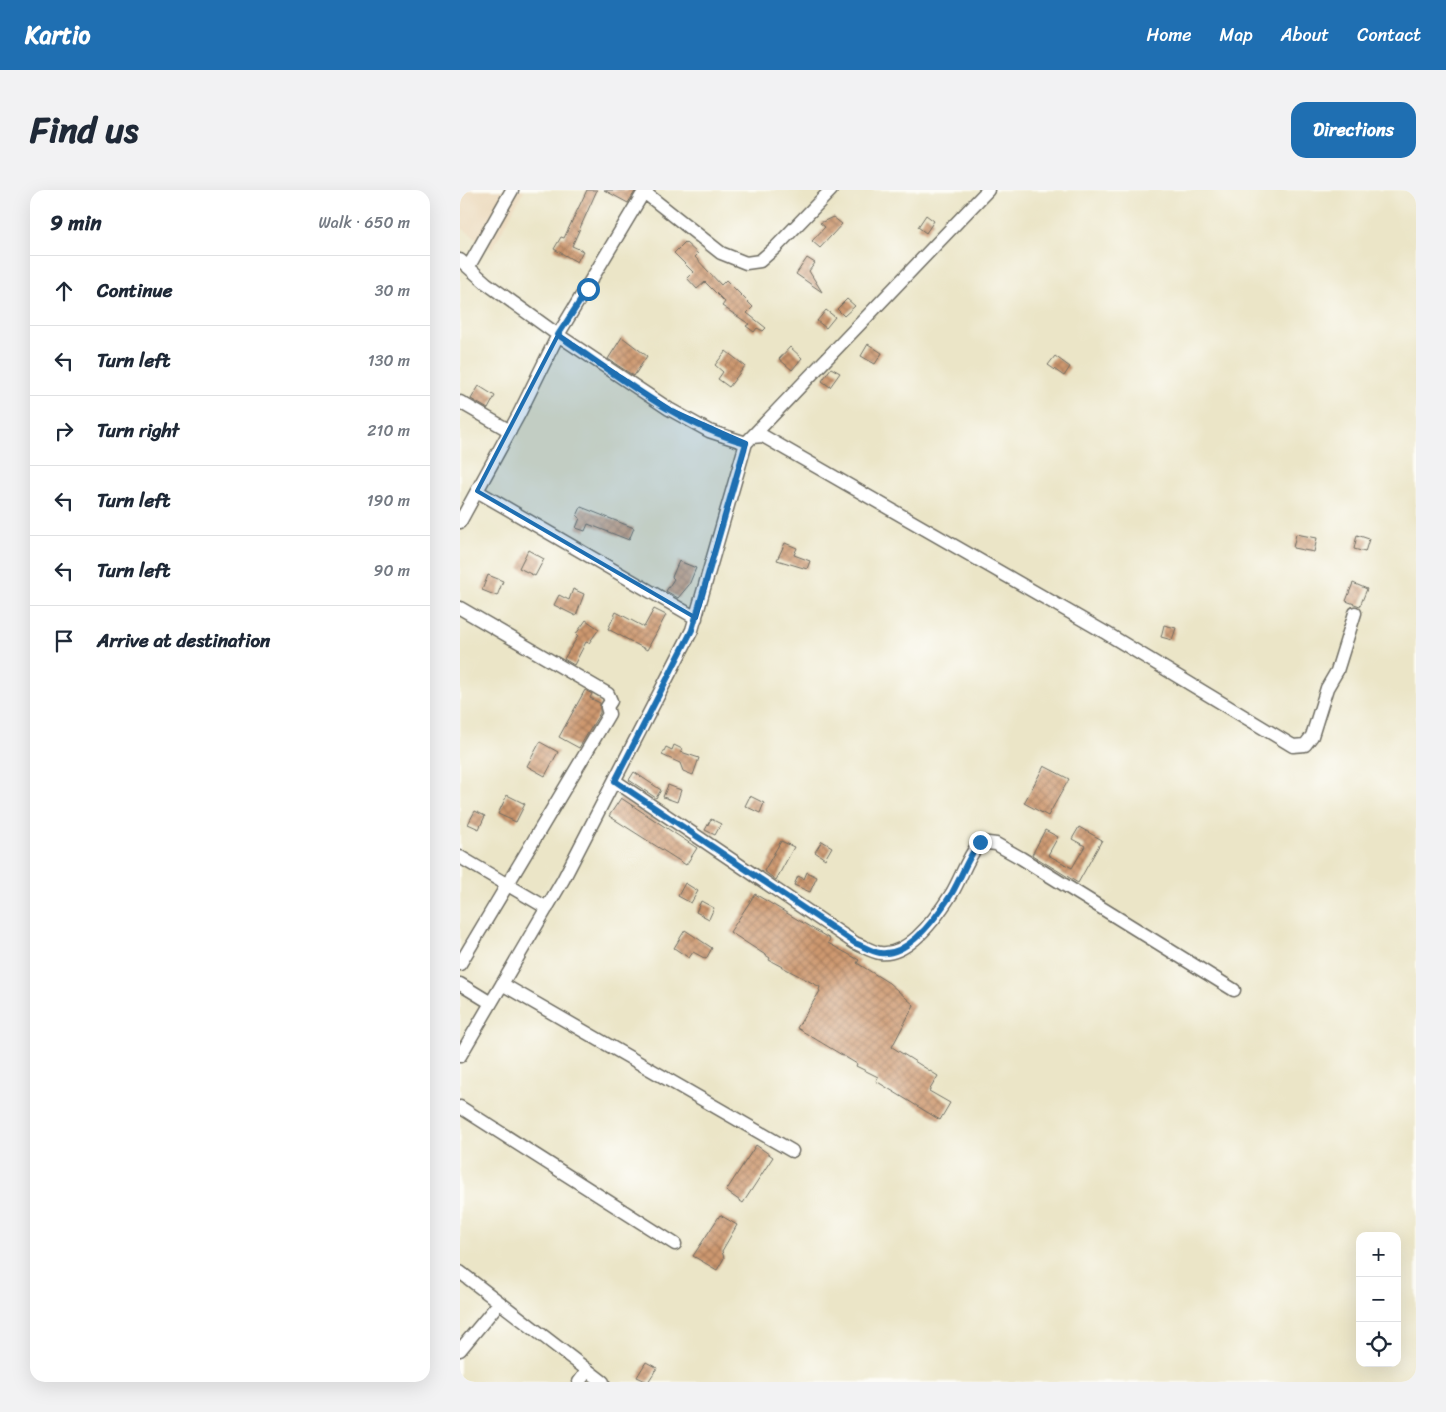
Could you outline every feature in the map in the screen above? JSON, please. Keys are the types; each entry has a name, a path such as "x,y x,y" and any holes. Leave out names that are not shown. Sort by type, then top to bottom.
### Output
{"street":[{"path":"512,190 464,263 486,283 515,302 558,335 669,409 709,431 749,440 763,436 1106,633 1293,746 1305,746 1312,736 1327,688 1337,671 1355,613"},
{"path":"460,522 510,431 558,335 645,191 721,253 746,263 760,261 776,248 831,190"},
{"path":"460,1056 547,908 615,781 696,618 749,440 988,190"},
{"path":"460,402 510,431"},
{"path":"478,491 696,618"},
{"path":"460,608 608,694 611,701 607,707 610,714 460,964"},
{"path":"615,781 855,943 880,953 898,952 914,941 952,893 971,853 980,842 996,844 1021,858 1234,990"},
{"path":"460,857 547,908"},
{"path":"460,984 491,1003"},
{"path":"502,984 792,1151"},
{"path":"460,1107 675,1244"},
{"path":"460,1272 603,1382"},
{"path":"460,1350 499,1303"},
{"path":"579,1382 588,1370"}],"highlighted area":[{"path":"558,335 669,409 746,443 696,618 477,491"}],"shaded area":[{"path":"460,190 524,190 492,249 460,227"}],"building":[{"path":"587,190 597,190 572,246 583,251 577,262 554,249 561,237 564,238"},
{"path":"604,190 636,190 628,203"},
{"path":"926,215 934,221 926,233 918,227"},
{"path":"833,217 842,224 820,248 812,241 825,227 820,223"},
{"path":"685,242 698,254 695,257 721,285 726,280 753,307 747,313 766,328 763,331 757,328 754,332 746,326 749,324 722,306 725,302 705,282 697,289 687,278 693,272 674,253"},
{"path":"807,258 815,263 809,271 822,292 796,274"},
{"path":"847,299 855,306 844,316 837,309"},
{"path":"826,310 835,317 826,328 817,321"},
{"path":"622,337 647,356 634,376 608,359"},
{"path":"868,344 882,353 875,364 861,356"},
{"path":"790,347 802,358 792,370 779,359"},
{"path":"726,351 745,366 729,387 718,379 723,372 715,365"},
{"path":"1055,356 1070,367 1064,376 1048,365"},
{"path":"831,368 840,373 830,387 822,381"},
{"path":"479,386 495,396 488,409 471,399"},
{"path":"581,507 634,528 629,540 588,524 585,531 576,528 580,518 577,516"},
{"path":"1296,534 1317,538 1314,552 1293,548"},
{"path":"1357,535 1369,539 1365,552 1354,549"},
{"path":"785,543 797,548 794,555 810,561 807,569 777,560"},
{"path":"528,550 544,559 535,576 519,568"},
{"path":"679,561 696,568 689,585 678,598 666,591 674,579 672,577"},
{"path":"488,575 503,581 497,596 482,590"},
{"path":"1353,583 1367,589 1360,606 1346,601"},
{"path":"573,589 584,594 576,616 554,605 559,595 569,600"},
{"path":"654,609 666,615 647,650 608,629 616,612 644,627"},
{"path":"586,620 599,629 589,643 586,642 574,665 564,659 578,636 576,634"},
{"path":"1164,625 1176,628 1172,640 1161,637"},
{"path":"585,690 592,694 590,698 600,703 600,713 579,748 559,737"},
{"path":"540,742 558,752 545,776 527,766"},
{"path":"674,745 682,749 681,752 699,758 693,775 683,771 680,763 662,755 666,747 672,750"},
{"path":"1044,766 1069,779 1048,816 1024,803"},
{"path":"634,772 661,790 656,798 629,780"},
{"path":"668,785 681,790 677,802 663,797"},
{"path":"507,795 525,804 516,822 498,814"},
{"path":"750,796 764,803 760,813 745,806"},
{"path":"621,798 697,848 686,865 609,816"},
{"path":"475,811 485,816 479,829 468,824"},
{"path":"711,819 721,824 715,835 705,830"},
{"path":"1079,827 1102,840 1078,883 1032,855 1045,830 1058,837 1048,855 1072,868 1085,846 1072,839"},
{"path":"781,841 794,847 776,880 764,871"},
{"path":"822,841 832,847 825,859 815,852"},
{"path":"807,872 817,877 810,892 794,885 798,876 804,879"},
{"path":"685,883 698,891 691,903 678,896"},
{"path":"755,894 830,939 828,943 859,960 857,963 889,983 914,1005 892,1047 938,1076 929,1091 950,1103 940,1120 876,1081 878,1077 856,1066 857,1064 797,1028 820,991 820,987 769,960 770,958 730,932"},
{"path":"701,901 714,908 709,919 696,912"},
{"path":"685,930 712,948 706,959 693,952 689,958 674,948"},
{"path":"756,1145 773,1157 743,1203 726,1191"},
{"path":"720,1215 737,1225 722,1251 724,1258 717,1270 693,1256"},
{"path":"646,1362 657,1368 648,1382 637,1377"}],"route":[{"path":"588,289 558,335 669,409 709,431 746,443 714,552 706,587 692,630 615,781 855,943 880,953 898,952 914,941 952,893 971,853 980,842"}]}
